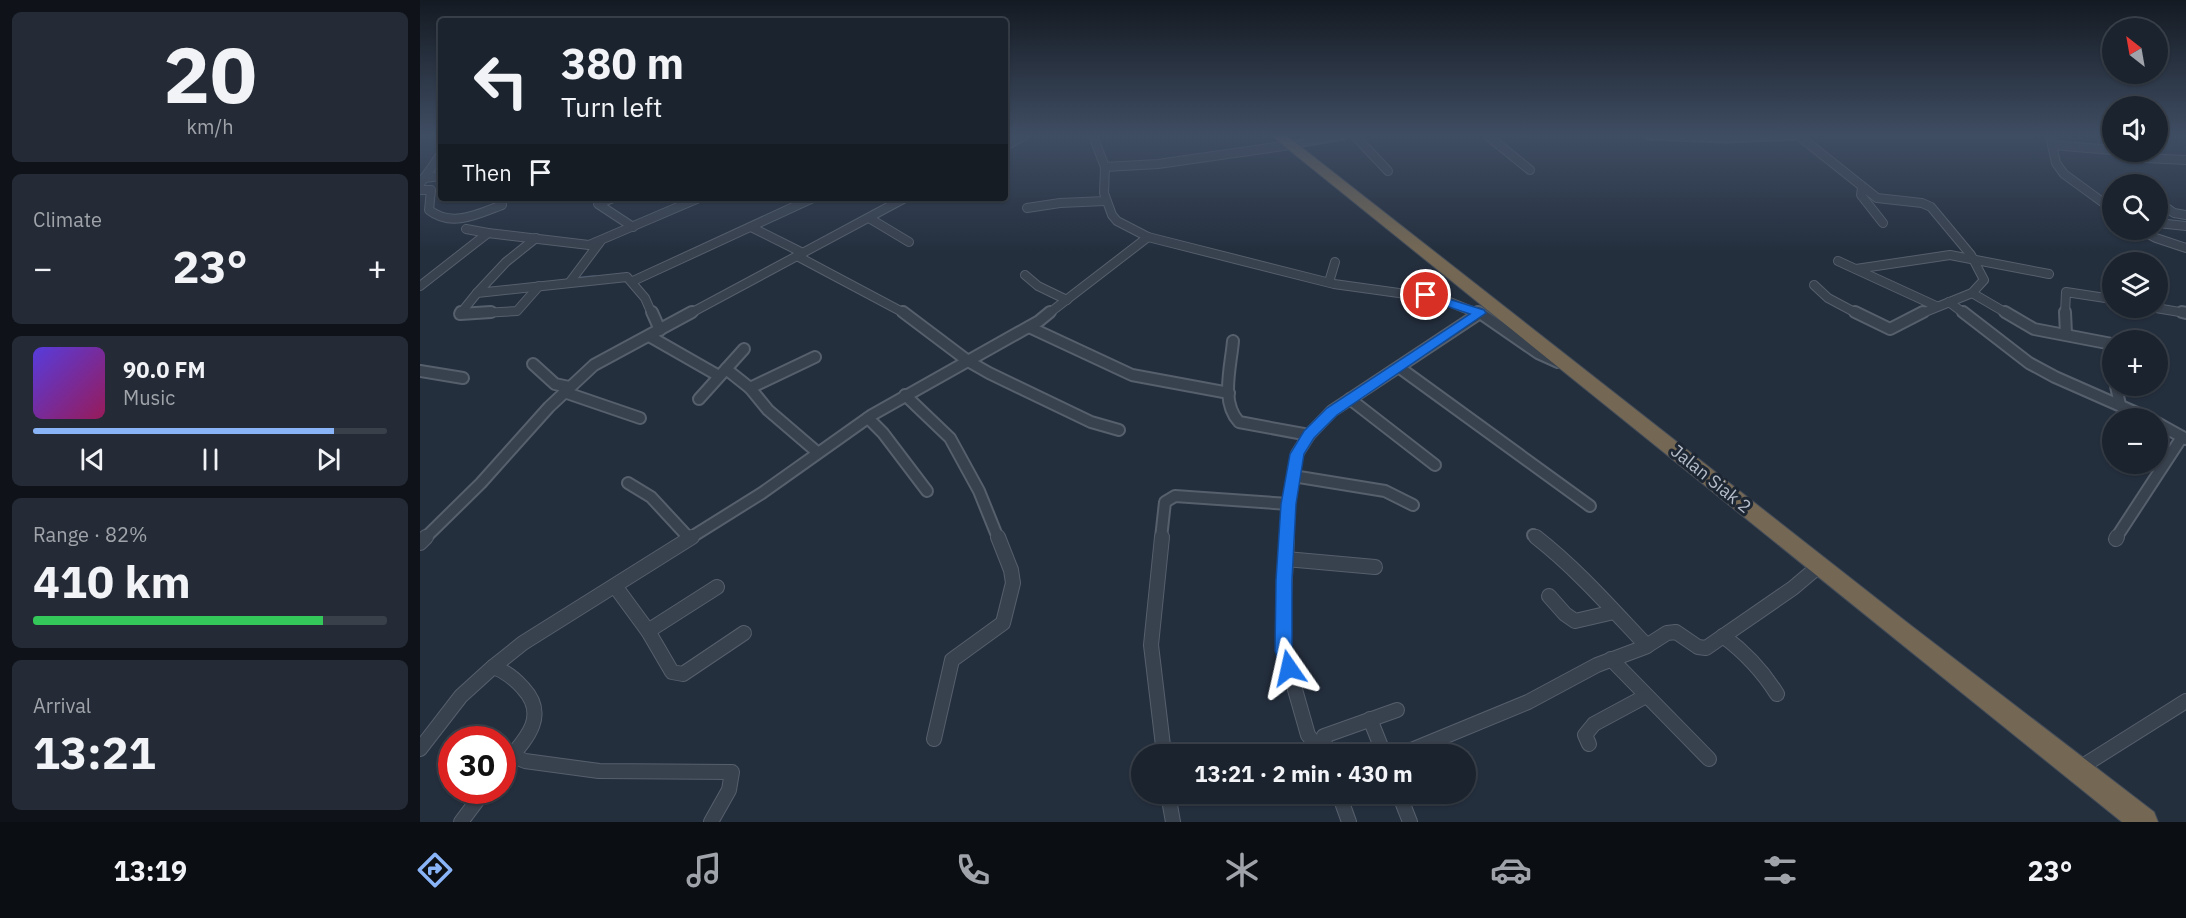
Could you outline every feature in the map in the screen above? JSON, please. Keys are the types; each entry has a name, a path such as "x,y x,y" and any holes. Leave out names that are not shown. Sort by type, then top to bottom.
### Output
{"highway":[{"name":"Jalan Siak 2","path":"1328,174 2144,822"}],"street":[{"path":"1105,174 1105,201 1117,221 1148,237 1245,263 1329,282 1426,295 1480,313 1538,353 1570,365"},
{"path":"1814,285 1828,298 1886,329 1936,306 1972,293 1984,280 1972,257 1931,207 1922,203 1880,199 1845,174"},
{"path":"2064,174 2102,202"},
{"path":"421,182 438,177"},
{"path":"1862,188 1861,195 1883,223"},
{"path":"420,190 430,190 429,210 434,215 448,220 502,205"},
{"path":"606,201 598,204 633,227"},
{"path":"683,201 687,203"},
{"path":"466,229 582,245 600,242 692,201"},
{"path":"633,282 807,201"},
{"path":"420,543 481,483 510,448 594,365 900,201"},
{"path":"1027,208 1060,203 1105,201"},
{"path":"2168,209 2174,213 2186,215"},
{"path":"869,218 909,242"},
{"path":"2168,224 2186,226"},
{"path":"751,227 910,316 968,361 1082,418 1119,429"},
{"path":"420,286 488,233"},
{"path":"420,749 461,696 523,643 762,494 817,452 868,418 905,395 1029,327 1148,237"},
{"path":"536,238 506,262 460,314 517,311 539,286"},
{"path":"2162,240 2186,248"},
{"path":"570,282 600,242"},
{"path":"1856,269 1950,255 1972,257 2049,274"},
{"path":"1838,261 1936,306"},
{"path":"1329,282 1335,262"},
{"path":"1025,275 1038,286 1067,300"},
{"path":"477,293 627,277 645,298 660,330"},
{"path":"2066,334 2064,297 2066,292 2102,297"},
{"path":"1972,293 2024,326 2102,342"},
{"path":"1949,302 2030,363 2055,377 2126,408"},
{"path":"2168,310 2186,313"},
{"path":"1315,744 1308,735 1284,651 1282,617 1289,504 1297,454 1309,435 1332,411 1480,313"},
{"path":"1029,327 1132,375 1229,393"},
{"path":"649,336 723,372 750,388 768,410 817,452"},
{"path":"1233,341 1229,393 1230,410 1233,417 1239,422 1309,435"},
{"path":"699,399 744,349"},
{"path":"750,388 815,357"},
{"path":"533,364 555,384 640,418"},
{"path":"1400,368 1590,506"},
{"path":"420,371 464,378"},
{"path":"905,395 950,438 970,473 1011,570 1014,583 1003,623 952,660 934,739"},
{"path":"2118,396 2120,405"},
{"path":"1350,399 1435,465"},
{"path":"868,418 883,433 927,491"},
{"path":"2116,539 2184,438 2168,429"},
{"path":"1293,476 1385,491 1413,505"},
{"path":"628,483 651,497 689,538"},
{"path":"1163,744 1151,645 1165,502 1175,496 1289,504"},
{"path":"1533,536 1561,557 1647,646"},
{"path":"1286,559 1375,567"},
{"path":"1426,744 1528,702 1611,659 1647,646 1667,633 1676,632 1702,649 1793,588 1820,566"},
{"path":"615,586 648,632 672,672 677,674 692,668 744,633"},
{"path":"648,632 717,587"},
{"path":"1549,596 1565,614 1575,621 1614,612"},
{"path":"1723,636 1743,651 1762,671 1777,694"},
{"path":"1611,659 1709,759"},
{"path":"493,667 506,670 525,688 537,708 537,717 516,749"},
{"path":"1589,744 1585,735 1594,724 1646,696"},
{"path":"2078,770 2186,701"},
{"path":"1324,744 1323,736 1397,710"},
{"path":"1370,719 1380,744"},
{"path":"516,761 599,771 732,772 729,790 711,822"},
{"path":"461,822 474,804"},
{"path":"1170,804 1173,822"},
{"path":"1343,804 1349,822"},
{"path":"1403,804 1410,822"}],"waterway":[{"path":"575,278 595,276"}],"route":[{"path":"1289,668 1284,651 1282,617 1289,504 1297,454 1309,435 1332,411 1480,313 1426,295"}]}
